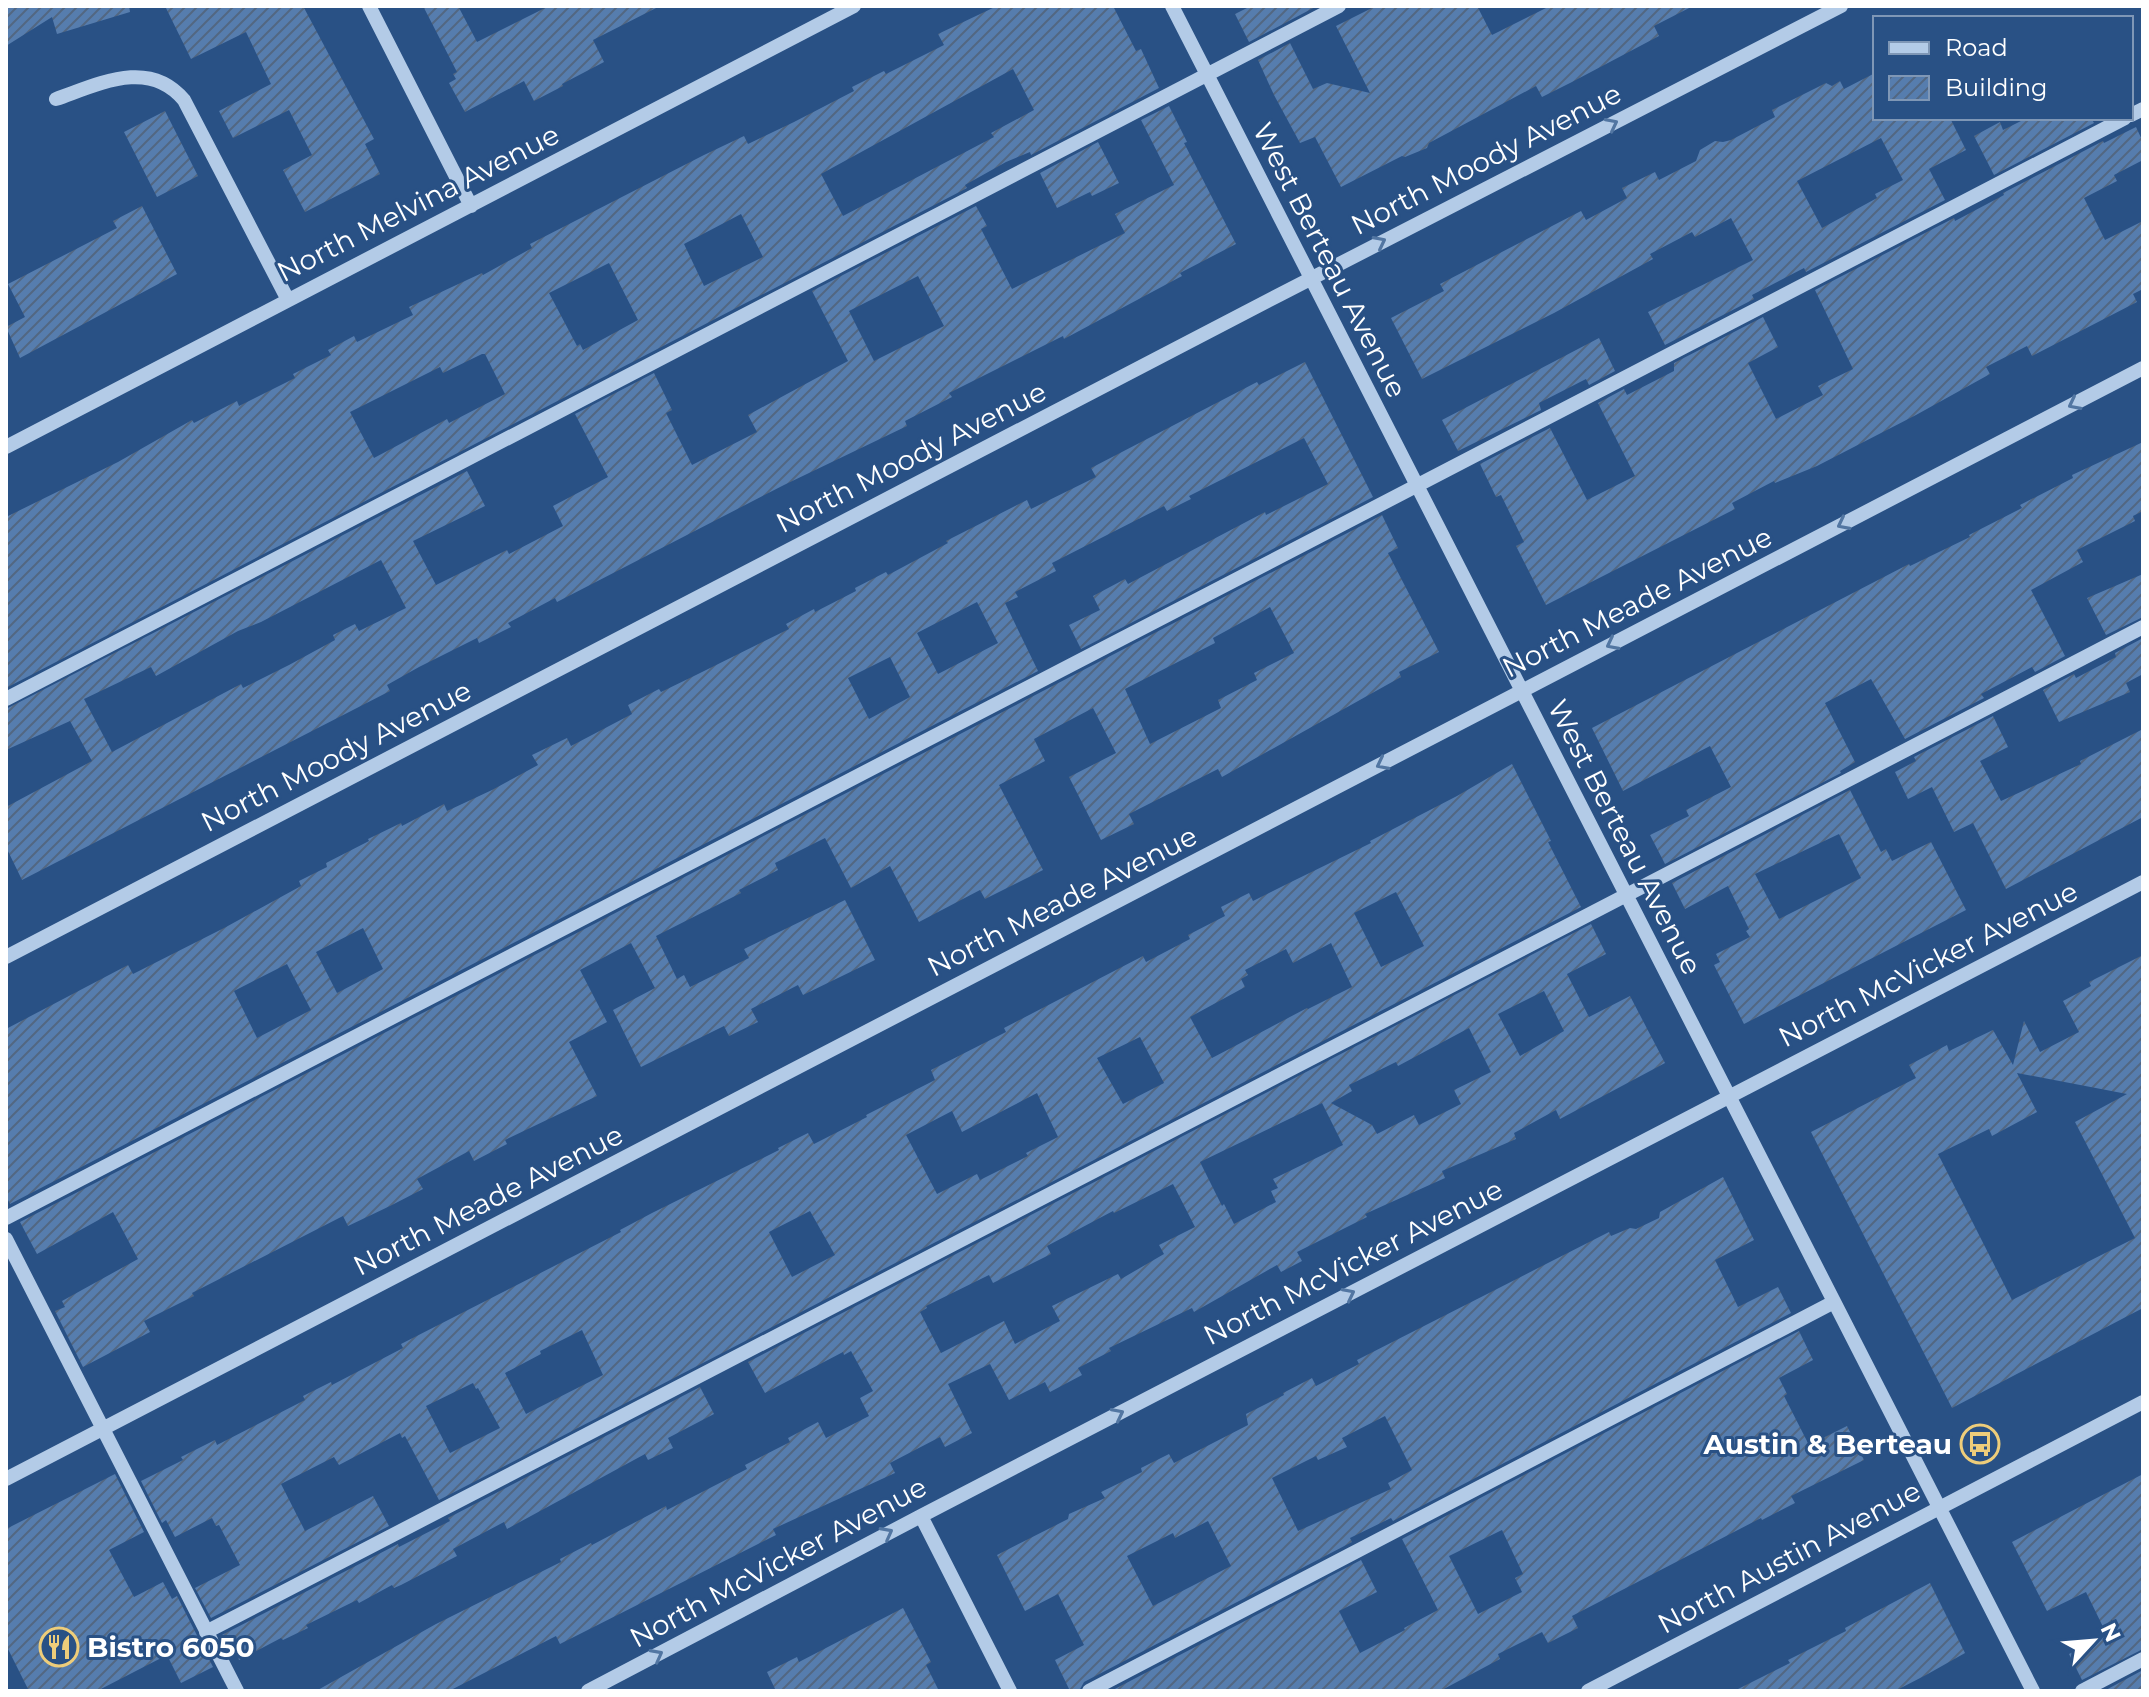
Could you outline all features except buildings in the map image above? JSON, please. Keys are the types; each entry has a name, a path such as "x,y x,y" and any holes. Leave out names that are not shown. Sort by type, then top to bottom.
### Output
{"street":[{"path":"369,6 471,206"},
{"name":"North Melvina Avenue","path":"6,447 854,6"},
{"name":"West Berteau Avenue","path":"1172,6 2033,1691"},
{"path":"6,699 1339,6"},
{"name":"North Moody Avenue","path":"6,957 1841,6"},
{"path":"56,99 102,83 131,77 149,76 175,89 184,100 288,300"},
{"path":"6,1218 2121,120"},
{"name":"North Meade Avenue","path":"6,1479 2143,368"},
{"path":"206,1632 2143,627"},
{"name":"North McVicker Avenue","path":"588,1691 2143,882"},
{"path":"6,1239 237,1691"},
{"path":"1089,1691 1834,1302"},
{"name":"North Austin Avenue","path":"1588,1691 2143,1402"},
{"path":"921,1516 1010,1691"},
{"path":"2082,1691 2143,1659"}],"place":[{"name":"Austin & Berteau","path":"1980,1444"},
{"name":"Bistro 6050","path":"59,1647"}]}
